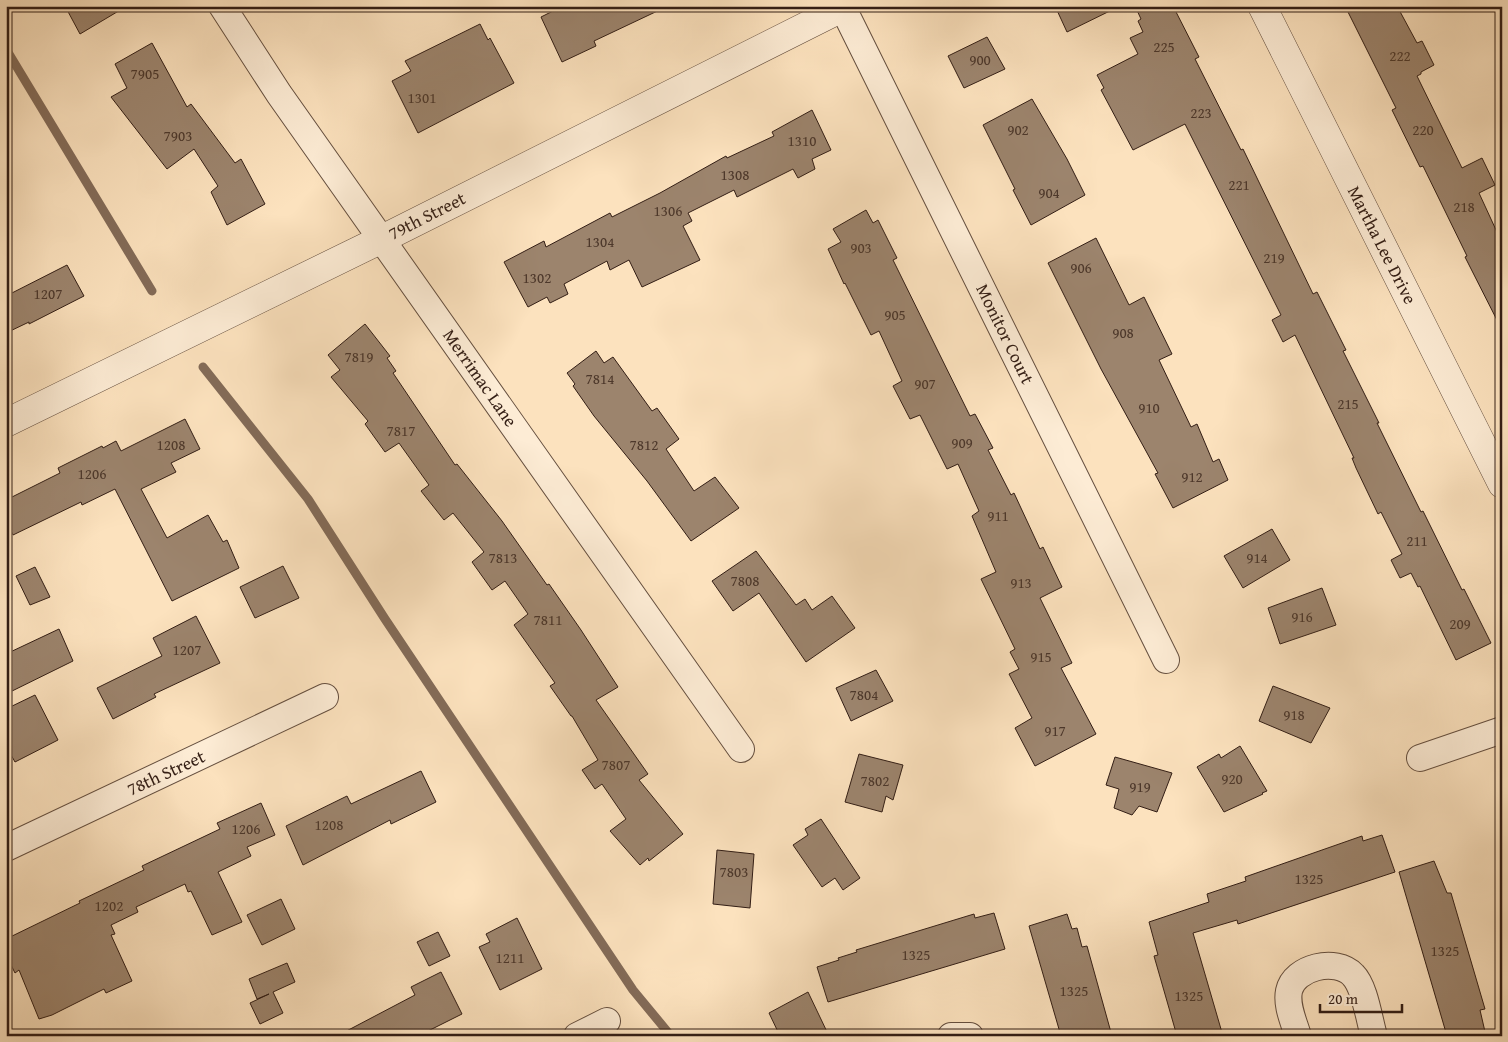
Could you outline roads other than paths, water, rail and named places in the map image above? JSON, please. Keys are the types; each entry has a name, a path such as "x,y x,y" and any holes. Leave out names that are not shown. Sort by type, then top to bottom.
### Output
{"street":[{"name":"Merrimac Lane","path":"222,6 279,94 742,749"},
{"name":"Martha Lee Drive","path":"1262,6 1502,484"},
{"name":"79th Street","path":"6,423 382,239 845,7"},
{"name":"Monitor Court","path":"845,7 1166,660"},
{"name":"78th Street","path":"6,848 325,697"},
{"path":"1420,758 1502,730"},
{"path":"1298,1036 1288,1000 1290,988 1296,978 1304,972 1330,966 1342,967 1352,973 1359,982 1374,1036"},
{"path":"577,1036 607,1020"},
{"path":"951,1036 970,1036"}],"waterway":[{"path":"6,49 152,291"},
{"path":"203,367 308,499 385,619 633,990 671,1036"}]}
